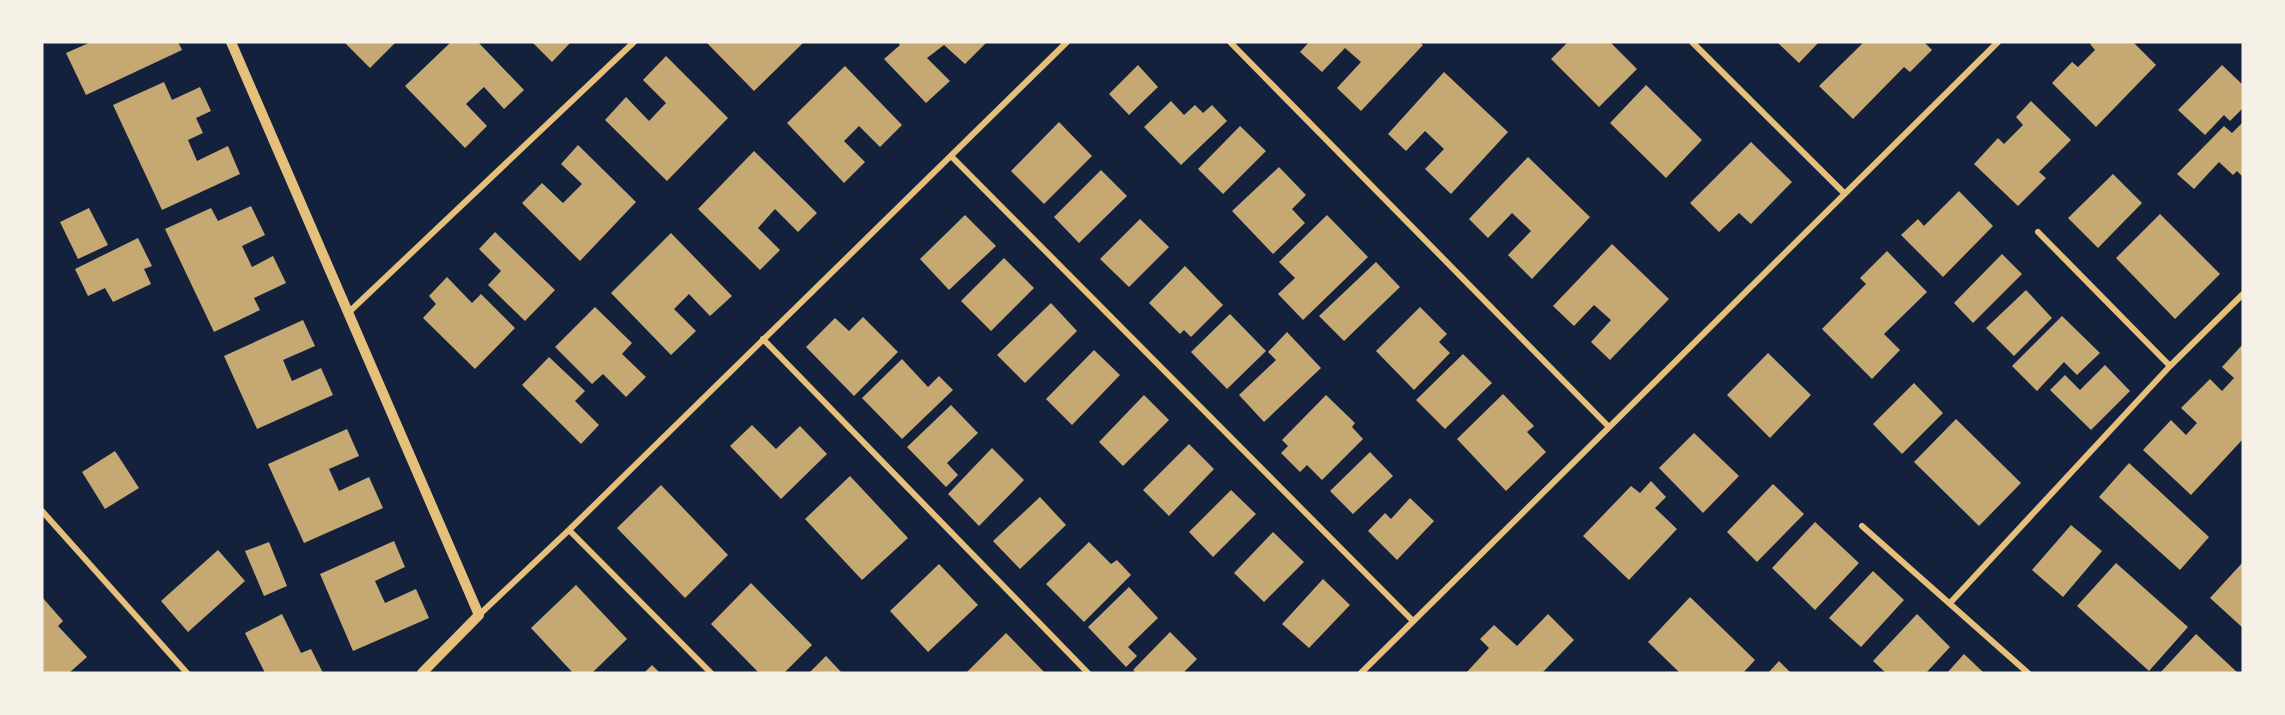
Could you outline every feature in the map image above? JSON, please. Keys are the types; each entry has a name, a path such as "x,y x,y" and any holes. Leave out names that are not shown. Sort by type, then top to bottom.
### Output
{"street":[{"path":"231,42 479,615"},
{"path":"348,313 634,42"},
{"path":"422,673 1068,42"},
{"path":"1230,42 1609,427"},
{"path":"1692,42 1844,193"},
{"path":"1361,673 1998,42"},
{"path":"951,156 1413,621"},
{"path":"2038,232 2170,366"},
{"path":"1950,603 2170,366 2243,294"},
{"path":"764,339 1088,673"},
{"path":"42,511 187,673"},
{"path":"1862,525 2028,673"},
{"path":"568,530 711,673"}],"building":[{"path":"91,42 178,42 182,50 86,95 66,53"},
{"path":"344,42 396,42 370,68"},
{"path":"451,42 478,42 524,90 504,109 484,87 466,104 487,126 465,148 405,86"},
{"path":"532,42 571,42 552,62"},
{"path":"706,42 804,42 754,91"},
{"path":"898,42 987,42 965,64 944,45 927,58 950,81 926,103 884,59 900,45"},
{"path":"1309,42 1419,42 1423,45 1361,111 1337,88 1361,62 1345,48 1322,72 1300,52"},
{"path":"1568,42 1610,42 1637,69 1599,107 1551,59"},
{"path":"1777,42 1819,42 1799,63"},
{"path":"1864,42 1924,42 1932,50 1910,72 1904,67 1853,119 1819,86"},
{"path":"2093,42 2133,42 2156,65 2096,127 2052,83 2072,62 2078,67 2095,50 2090,44"},
{"path":"666,56 728,118 667,181 605,120 626,97 649,121 666,103 643,80"},
{"path":"1138,65 1158,87 1129,115 1109,94"},
{"path":"2222,65 2243,85 2243,108 2230,121 2224,115 2205,135 2178,110"},
{"path":"845,66 902,125 880,147 859,126 844,141 865,162 844,183 787,123"},
{"path":"1444,72 1508,132 1451,194 1425,169 1444,149 1425,131 1406,151 1388,134"},
{"path":"164,82 172,100 200,87 211,111 196,118 203,133 188,140 197,161 228,146 240,174 162,210 113,105"},
{"path":"1646,85 1702,140 1666,178 1610,123"},
{"path":"1171,101 1184,115 1195,105 1203,113 1212,105 1227,121 1181,165 1144,127"},
{"path":"2031,101 2071,140 2039,172 2046,178 2018,206 1974,164 1998,138 2004,144 2023,125 2016,117"},
{"path":"1059,122 1092,156 1044,204 1011,171"},
{"path":"2243,122 2243,177 2237,171 2233,175 2219,162 2194,189 2177,174 2224,126 2232,133"},
{"path":"1240,126 1266,151 1223,194 1198,169"},
{"path":"1751,142 1792,182 1751,224 1739,213 1719,232 1690,203"},
{"path":"578,145 636,202 580,261 522,203 542,183 563,203 582,184 561,164"},
{"path":"754,151 817,213 798,232 775,209 758,228 780,250 760,270 698,209"},
{"path":"1528,157 1590,217 1532,279 1508,255 1531,231 1512,213 1488,238 1469,219"},
{"path":"1279,167 1306,195 1292,209 1305,223 1273,254 1232,211"},
{"path":"1101,170 1127,196 1079,243 1054,217"},
{"path":"2113,174 2142,203 2098,248 2068,218"},
{"path":"1959,191 1993,226 1943,277 1901,235 1918,219 1924,226"},
{"path":"251,206 265,235 242,246 252,267 273,256 286,283 254,298 260,310 214,332 165,229 211,208 218,221"},
{"path":"89,208 108,245 78,259 60,222"},
{"path":"2160,214 2220,274 2175,319 2116,258"},
{"path":"965,215 996,246 949,290 920,259"},
{"path":"1327,215 1368,257 1303,320 1278,294 1295,278 1279,262"},
{"path":"1140,219 1169,247 1129,287 1100,259"},
{"path":"495,232 555,290 525,321 488,285 501,271 479,249"},
{"path":"671,233 732,296 710,316 689,294 674,309 696,331 671,355 611,293"},
{"path":"138,238 152,266 144,269 151,284 113,302 105,288 88,296 75,269"},
{"path":"1612,244 1669,299 1610,360 1591,342 1611,320 1594,305 1574,326 1553,306"},
{"path":"1887,251 1927,292 1884,334 1900,350 1872,379 1822,329 1866,284 1860,278"},
{"path":"2002,254 2022,274 1973,323 1954,303"},
{"path":"1004,258 1034,288 991,331 961,301"},
{"path":"1376,262 1400,287 1344,341 1319,316"},
{"path":"1185,266 1223,305 1191,337 1184,330 1180,334 1149,303"},
{"path":"447,277 472,303 481,294 515,328 475,369 423,318 436,304 429,296"},
{"path":"2026,290 2052,318 2014,356 1986,328"},
{"path":"1051,303 1077,331 1025,383 997,355"},
{"path":"595,307 632,343 622,354 646,377 626,397 603,374 592,384 555,347"},
{"path":"1420,307 1447,334 1439,342 1450,353 1414,390 1376,351"},
{"path":"1230,314 1266,351 1227,389 1191,352"},
{"path":"2062,316 2100,353 2077,375 2064,362 2037,391 2012,366"},
{"path":"863,317 898,352 854,396 806,347 835,318 849,331"},
{"path":"303,320 315,346 283,360 292,381 321,368 333,395 257,429 224,356"},
{"path":"1287,332 1321,368 1264,422 1239,395 1276,360 1268,352"},
{"path":"2243,344 2243,439 2191,495 2143,450 2171,420 2186,435 2197,423 2181,408 2210,379 2222,391 2234,378 2222,367"},
{"path":"1094,350 1120,375 1072,425 1046,399"},
{"path":"1768,353 1811,395 1770,438 1727,395"},
{"path":"1463,354 1492,383 1445,429 1416,400"},
{"path":"549,357 585,391 575,401 599,425 581,444 522,385"},
{"path":"902,359 928,387 939,376 953,390 902,439 862,398"},
{"path":"2105,365 2130,391 2091,430 2050,390 2065,375 2080,390"},
{"path":"1914,383 1943,413 1902,454 1873,424"},
{"path":"1503,394 1534,426 1527,432 1546,452 1506,491 1457,439"},
{"path":"1144,395 1169,420 1123,466 1099,442"},
{"path":"1326,395 1355,423 1352,427 1363,439 1322,480 1307,465 1300,472 1281,453 1288,446 1282,440"},
{"path":"951,405 978,433 947,463 958,475 946,487 907,447"},
{"path":"1956,419 2021,483 1979,526 1914,462"},
{"path":"752,425 776,449 800,426 827,454 781,499 730,446"},
{"path":"347,429 359,456 329,469 339,491 369,477 383,508 304,543 268,464"},
{"path":"1694,433 1739,476 1703,513 1659,468"},
{"path":"1189,444 1214,469 1169,516 1143,490"},
{"path":"992,448 1024,480 979,526 948,494"},
{"path":"115,451 139,488 105,509 82,472"},
{"path":"1370,452 1393,476 1353,514 1330,491"},
{"path":"2129,463 2209,537 2180,570 2099,497"},
{"path":"850,476 908,538 862,580 805,519"},
{"path":"1651,481 1666,497 1655,508 1677,529 1629,580 1583,536 1631,486 1640,493"},
{"path":"1773,484 1804,514 1757,562 1727,532"},
{"path":"661,485 728,555 685,598 617,528"},
{"path":"1231,490 1256,514 1213,557 1189,532"},
{"path":"1040,497 1066,525 1020,569 993,541"},
{"path":"1410,498 1434,521 1397,560 1368,531 1385,513 1391,519"},
{"path":"1815,522 1859,563 1815,610 1772,568"},
{"path":"2071,525 2102,551 2063,597 2032,570"},
{"path":"1273,532 1304,562 1264,602 1234,573"},
{"path":"394,541 405,567 375,581 385,603 416,589 429,618 353,651 320,574"},
{"path":"269,542 287,586 264,596 245,551"},
{"path":"1089,542 1111,564 1117,560 1131,575 1084,622 1046,584"},
{"path":"218,550 245,581 188,632 161,601"},
{"path":"2243,562 2243,628 2210,598"},
{"path":"2116,563 2188,627 2149,671 2077,606"},
{"path":"939,564 978,605 928,652 890,611"},
{"path":"1873,571 1904,600 1861,647 1829,618"},
{"path":"1323,579 1350,605 1309,648 1282,624"},
{"path":"751,583 812,645 784,673 759,673 711,624"},
{"path":"576,585 627,639 592,673 573,673 531,628"},
{"path":"1129,587 1158,618 1128,647 1137,656 1126,667 1088,627"},
{"path":"42,597 63,621 58,626 87,657 69,673 42,673"},
{"path":"1690,597 1755,660 1743,673 1680,673 1648,642"},
{"path":"282,614 301,653 311,649 323,673 265,673 245,633"},
{"path":"1548,614 1574,640 1542,673 1466,673 1489,648 1480,639 1494,625 1517,646"},
{"path":"1917,614 1950,647 1926,673 1886,673 1873,661"},
{"path":"1170,632 1197,659 1183,673 1136,673 1133,670"},
{"path":"1006,633 1045,673 966,673"},
{"path":"2196,634 2238,673 2160,673"},
{"path":"1964,654 1984,673 1947,673"},
{"path":"826,656 842,673 809,673"},
{"path":"1779,661 1791,673 1768,673"},
{"path":"652,665 660,673 644,673"}]}
